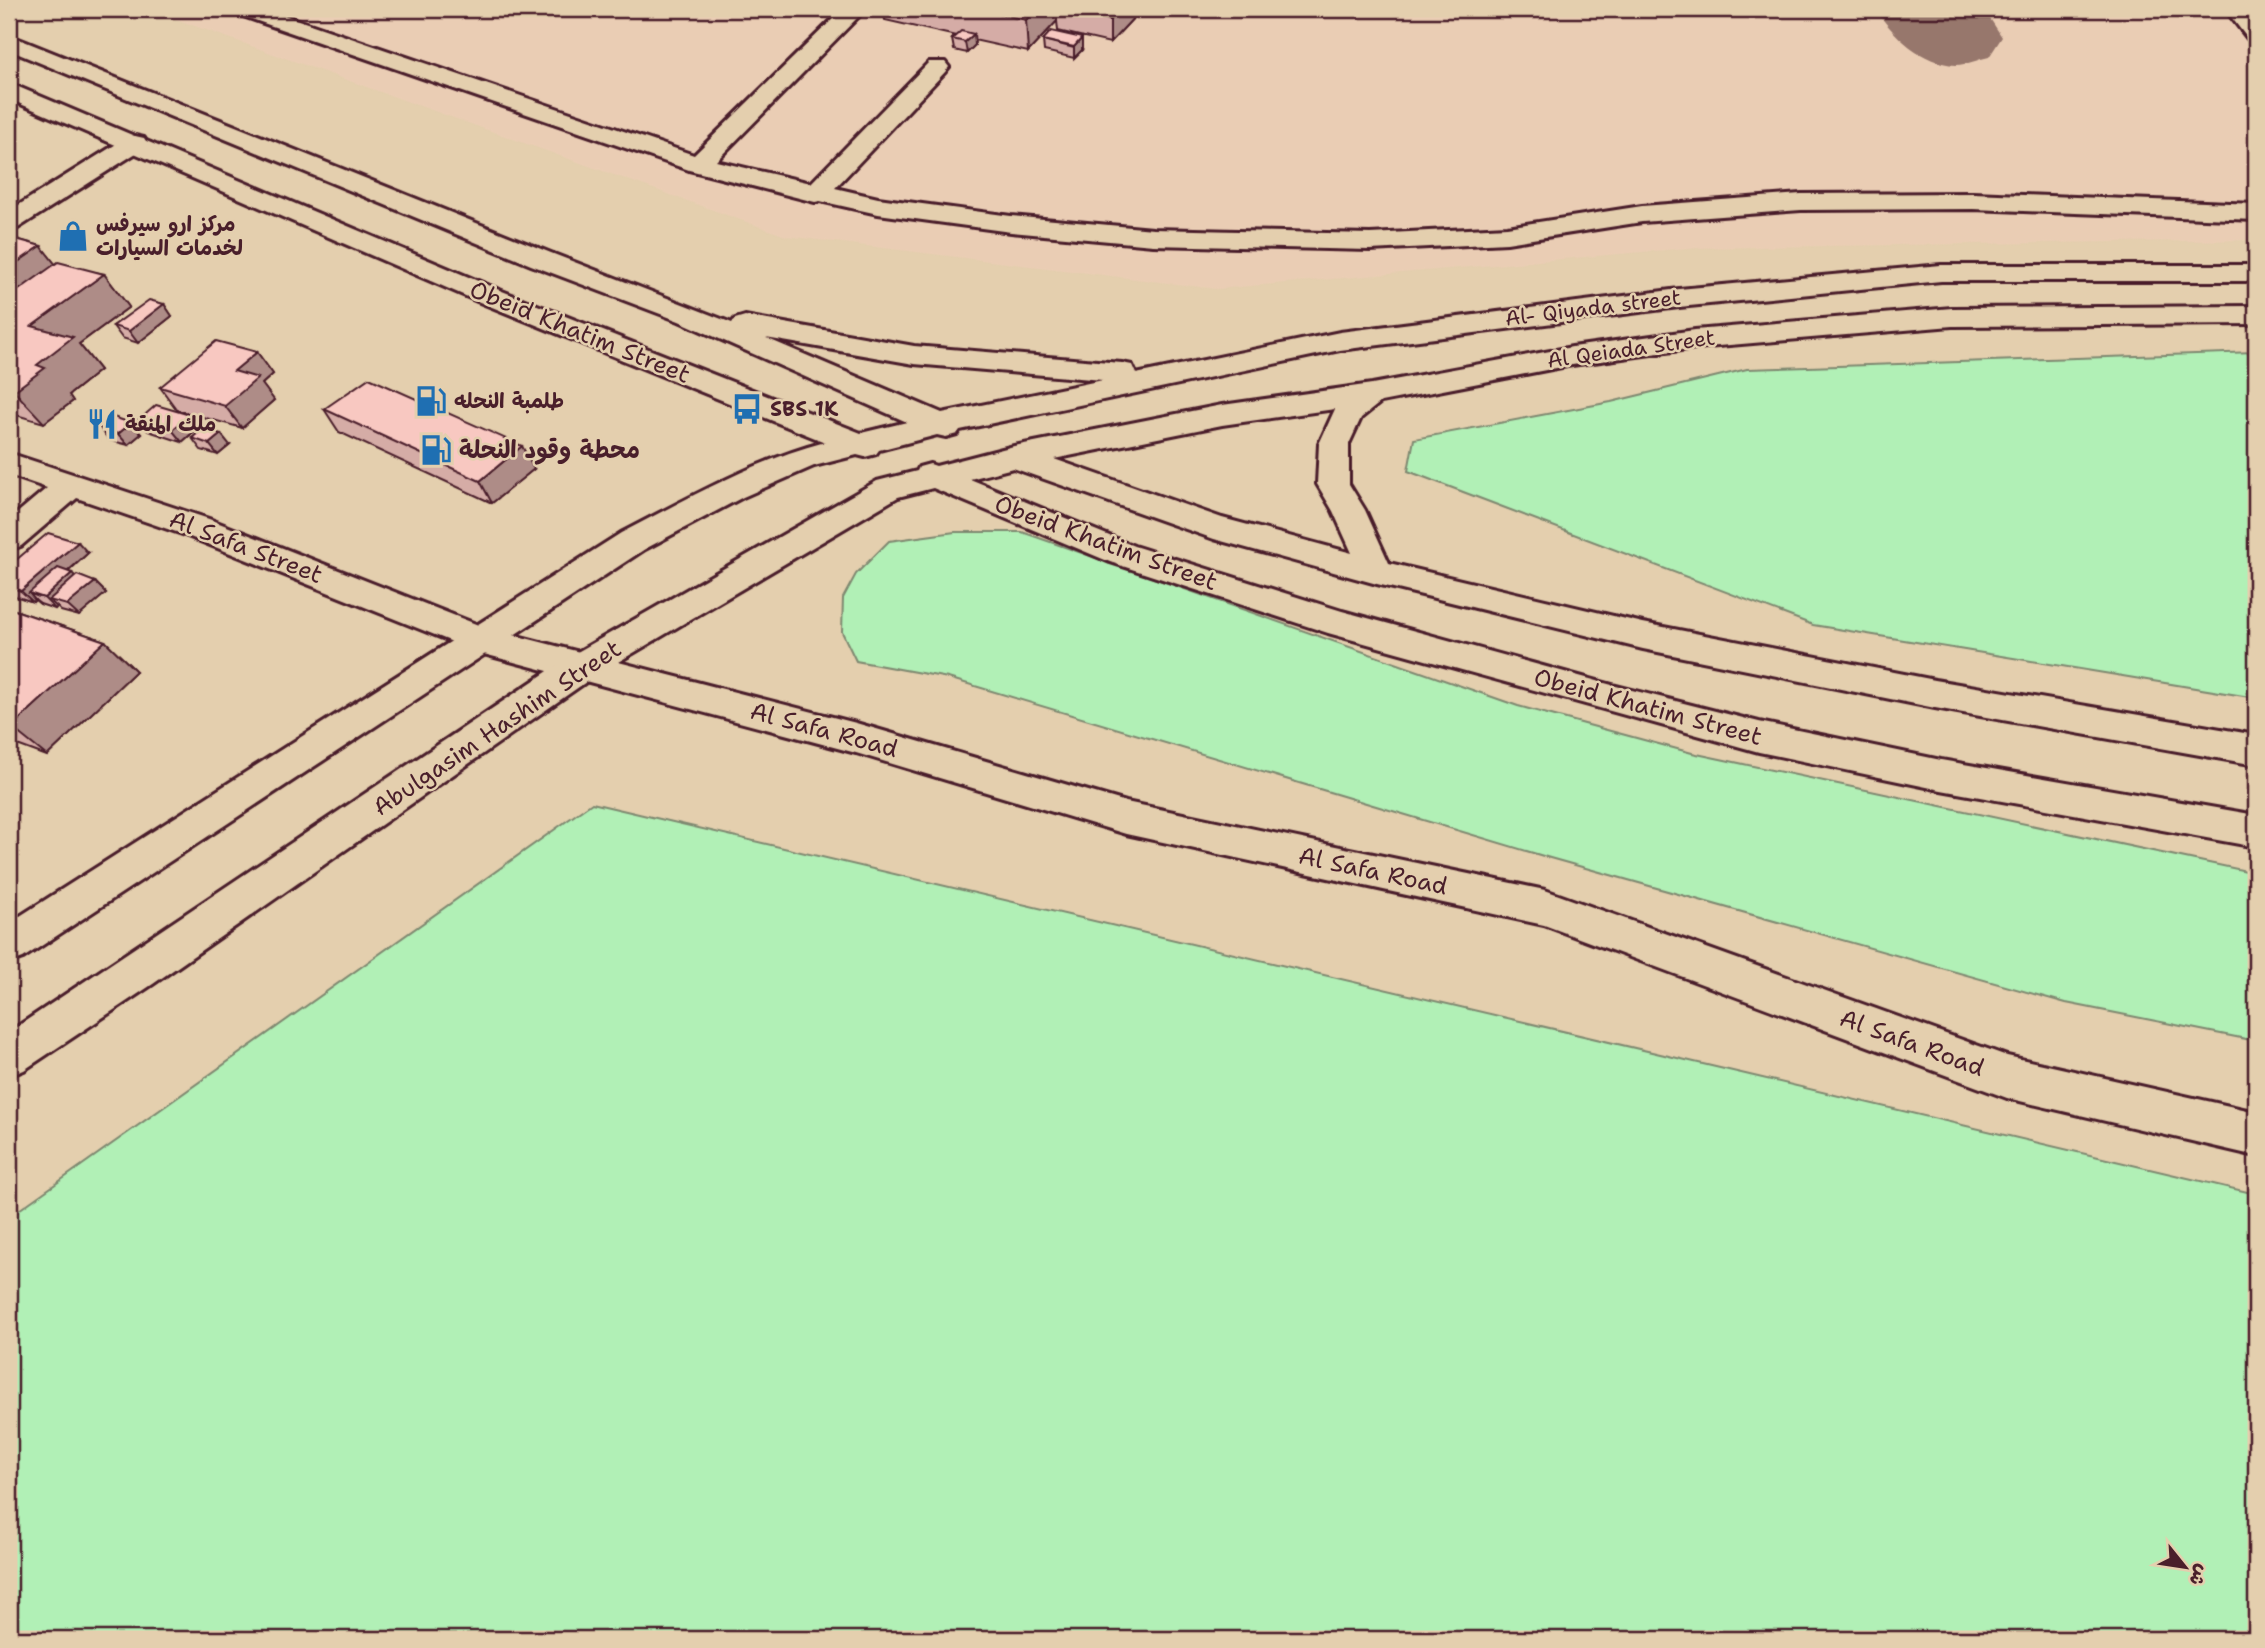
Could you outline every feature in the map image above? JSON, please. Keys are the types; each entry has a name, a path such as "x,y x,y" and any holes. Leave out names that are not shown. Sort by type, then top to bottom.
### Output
{"main road":[{"path":"245,9 698,165 815,194 878,206 1011,224 1153,237 1297,242 1507,235 1642,214 1801,202 1973,201 2256,212"},
{"path":"698,165 855,9"},
{"path":"2236,9 2256,34"},
{"name":"Obeid Khatim Street","path":"9,42 541,259 689,315 1014,457 1214,527 1377,572 1643,636 1935,695 2256,750"},
{"path":"815,194 937,67"},
{"name":"Obeid Khatim Street","path":"9,90 503,301 1122,554 1340,624 1759,737 1928,772 2256,831"},
{"path":"9,222 135,144"},
{"name":"Al- Qiyada street","path":"939,424 1340,341 1533,315 1822,283 1941,274 2256,273"},
{"name":"Al Qeiada Street","path":"1014,457 1222,415 1372,394 1572,356 1695,339 1952,317 2256,314"},
{"path":"689,315 914,355 1000,364 1177,375"},
{"path":"1372,394 1349,413 1334,444 1333,484 1349,510 1377,572"},
{"path":"9,945 633,541 732,489 805,458 861,446 939,424"},
{"name":"Abulgasim Hashim Street","path":"9,1056 584,665 888,489 1014,457"},
{"name":"Al Safa Street","path":"9,464 197,527 480,640"},
{"path":"9,538 73,484"},
{"name":"Al Safa Road","path":"480,640 856,738 1126,817 1545,908 2007,1077 2256,1134"}],"shaded area":[{"path":"147,9 2256,9 2256,240 1688,248 1217,289 786,236"}],"green space":[{"path":"2256,352 2256,698 1813,625 1408,471 1414,439 1611,402 1747,369"},
{"path":"955,532 1022,532 1518,706 1692,753 2256,873 2256,1041 2066,1003 1550,858 948,678 856,661 842,632 843,598 856,574 889,541"},
{"path":"592,803 2256,1194 2256,1639 9,1639 9,1217"}],"building":[{"path":"976,9 1037,9 1026,20"},
{"path":"1058,9 1121,9 1110,20"},
{"path":"961,31 974,34 965,42 952,39"},
{"path":"1051,31 1082,38 1074,47 1043,40"},
{"path":"9,237 41,246 9,268"},
{"path":"58,262 104,274 32,326 73,337 37,365 45,368 14,391 9,389 9,297"},
{"path":"149,300 164,304 129,331 113,326"},
{"path":"216,341 257,352 234,371 258,378 225,406 160,387"},
{"path":"369,378 522,446 480,481 324,409"},
{"path":"156,405 190,415 172,430 139,420"},
{"path":"113,417 131,423 118,434 100,428"},
{"path":"204,428 221,434 209,444 192,438"},
{"path":"48,533 78,542 21,591 9,587 9,566"},
{"path":"58,568 72,573 44,598 29,593"},
{"path":"77,575 95,582 67,605 49,600"},
{"path":"9,608 105,641 11,727 9,726"}],"taxiway":[{"path":"1920,9 1956,37"}],"place":[{"name":"مركز ارو سيرفس لخدمات السيارات","path":"73,236"},
{"name":"طلمبة النحله","path":"431,401"},
{"name":"SBS 1K","path":"747,409"},
{"name":"ملك المنقة","path":"102,424"},
{"name":"محطة وقود النحلة","path":"436,450"}]}
